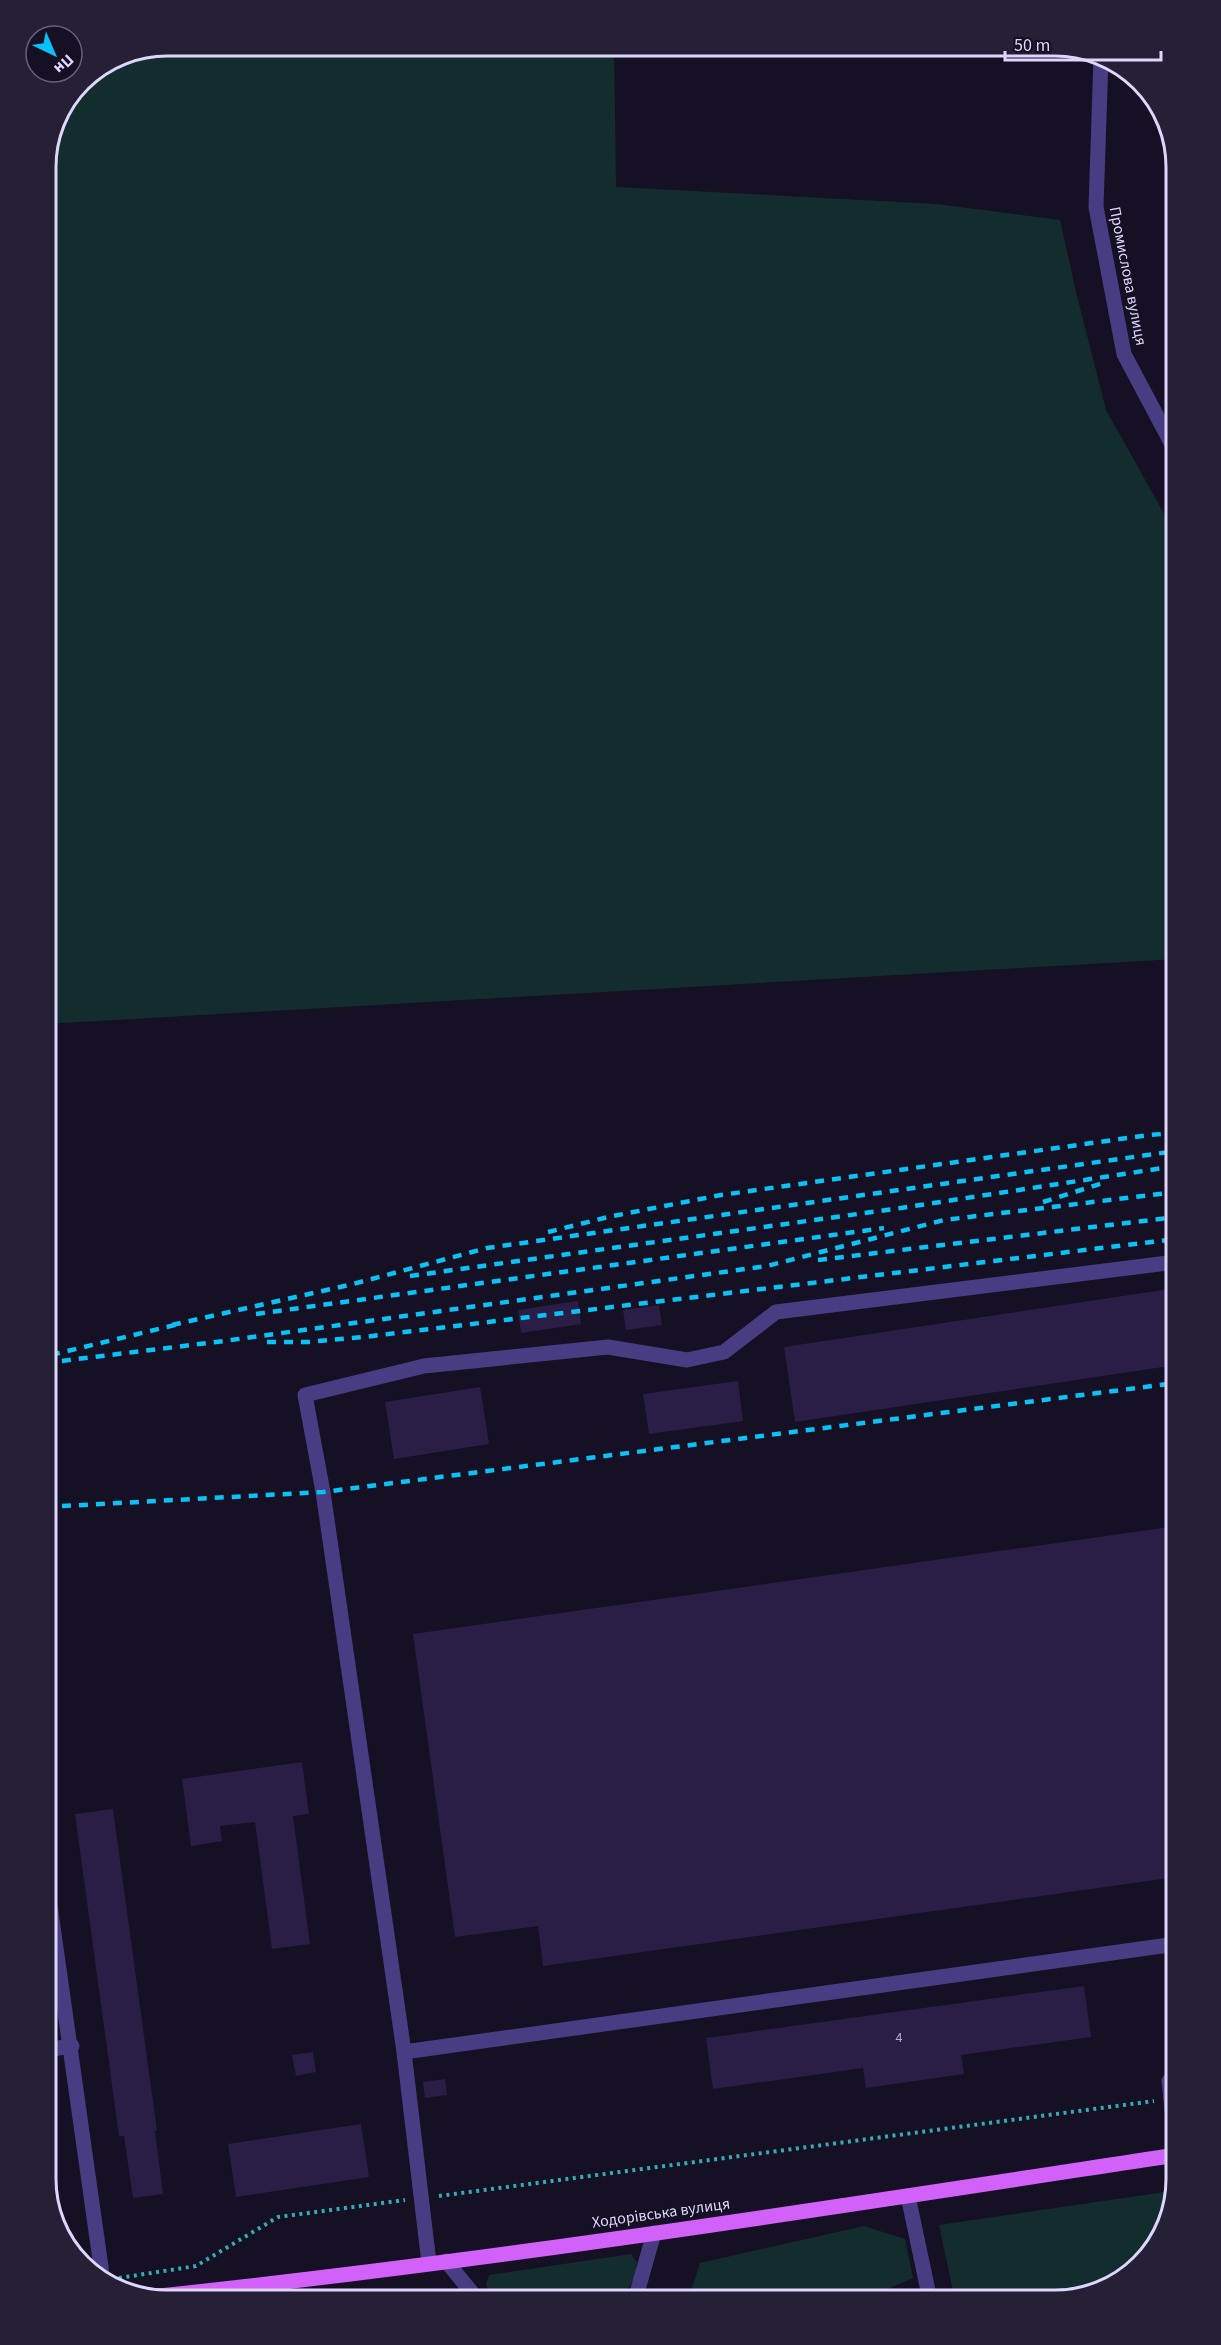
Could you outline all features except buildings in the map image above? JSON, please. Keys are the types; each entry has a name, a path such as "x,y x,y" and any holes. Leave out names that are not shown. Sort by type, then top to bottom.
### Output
{"main road":[{"name":"Ходорівська вулиця","path":"236,2289 908,2196 1166,2157"}],"street":[{"name":"Промислова вулиця","path":"1101,66 1096,207 1124,354 1166,433"},
{"path":"429,2263 404,2052 323,1492 304,1395 424,1366 608,1347 687,1359 724,1352 776,1312 1166,1263"},
{"path":"404,2052 1166,1945"},
{"path":"56,1962 72,2046 101,2269"},
{"path":"56,2048 72,2046"},
{"path":"908,2196 928,2290"},
{"path":"638,2290 654,2232"},
{"path":"446,2260 469,2289"}],"path":[{"path":"117,2278 196,2266 278,2217 1166,2100"}],"green space":[{"path":"152,56 614,56 616,187 936,204 1060,220 1106,410 1166,517 1166,960 56,1023 56,159 59,138 74,105 93,83 117,67"},
{"path":"1164,2192 1160,2214 1154,2228 1138,2252 1110,2275 1069,2289 953,2290 939,2225"},
{"path":"864,2226 905,2239 913,2278 886,2290 691,2290 700,2263"},
{"path":"631,2254 637,2262 636,2277 627,2290 489,2289 486,2285 489,2275"}],"railway":[{"path":"548,1232 608,1217 721,1195 1166,1134"},
{"path":"172,1325 353,1284 487,1248 1166,1152"},
{"path":"410,1276 901,1208 1166,1168"},
{"path":"1043,1202 1103,1183"},
{"path":"56,1362 224,1341 767,1266 944,1220 1166,1193"},
{"path":"818,1260 1166,1218"},
{"path":"256,1314 884,1228"},
{"path":"267,1342 308,1342 364,1337 1166,1240"},
{"path":"56,1354 179,1324"},
{"path":"56,1506 323,1492 1166,1384"}]}
